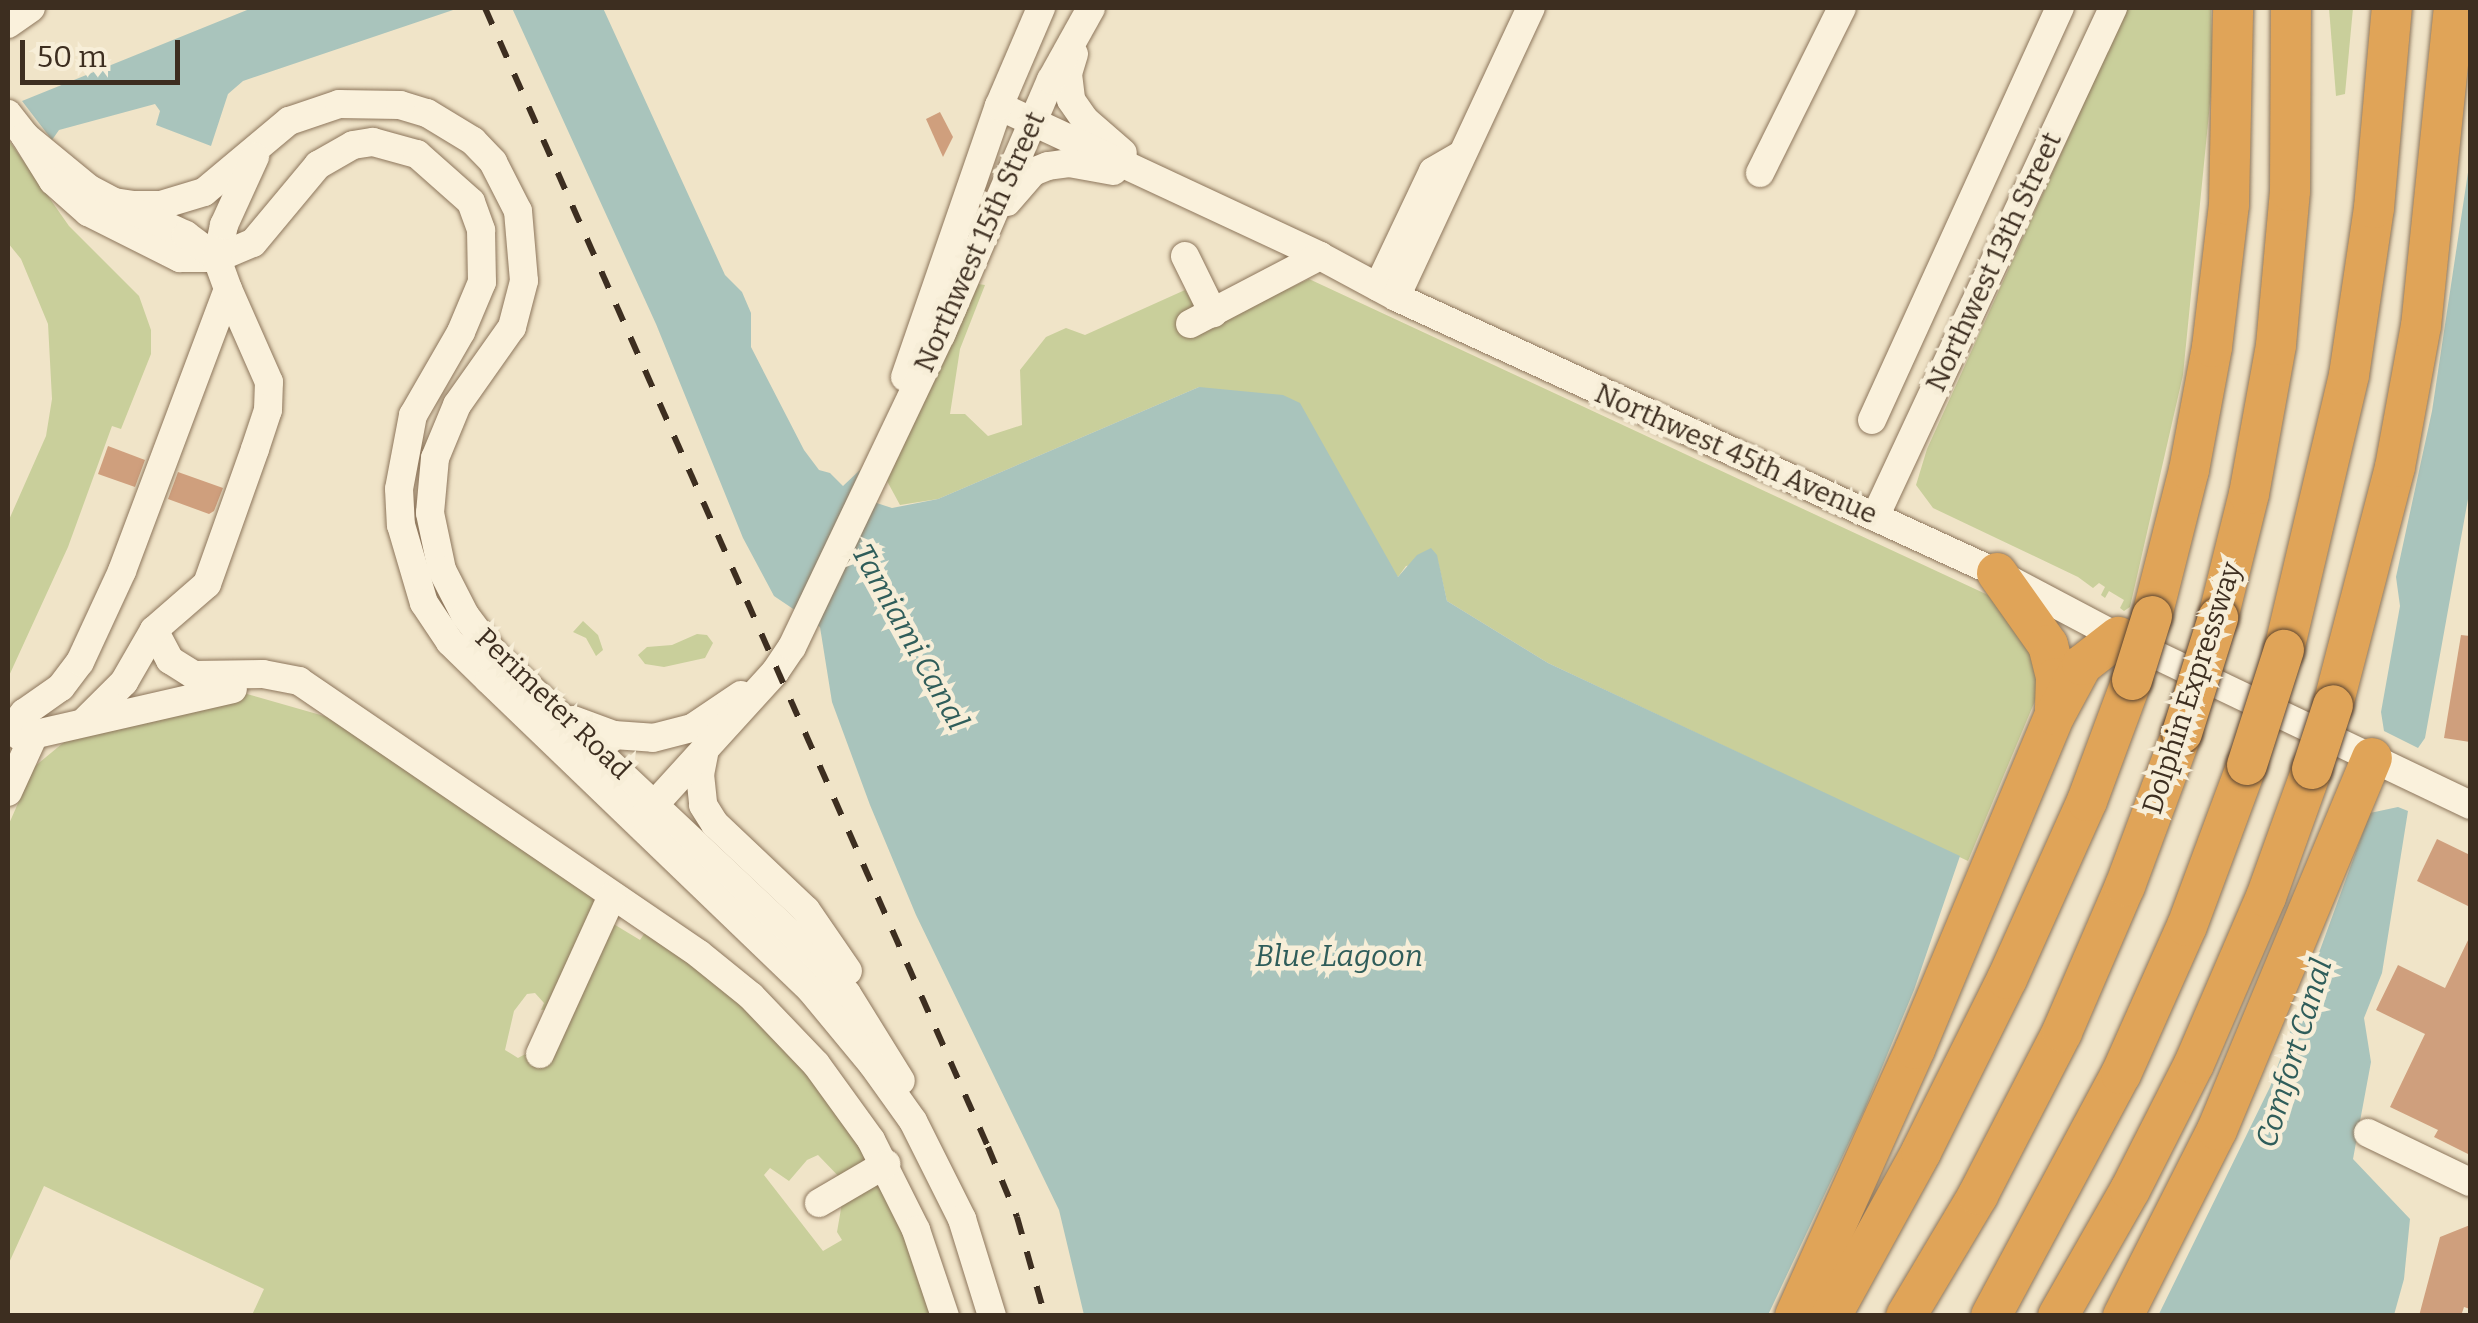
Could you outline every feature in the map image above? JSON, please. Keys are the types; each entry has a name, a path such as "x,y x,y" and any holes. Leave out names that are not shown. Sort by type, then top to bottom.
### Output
{"highway":[{"path":"1831,1316 1921,1152 2008,979 2086,801 2132,680 2135,626 2189,470 2212,347 2229,205 2233,8"},
{"name":"Dolphin Expressway","path":"1906,1316 1978,1196 2062,1032 2125,886 2182,733 2218,618 2250,494 2276,345 2290,191 2291,8"},
{"path":"1991,1316 2121,1074 2187,926 2284,650 2330,467 2354,341 2376,188 2392,8"},
{"path":"2058,1316 2130,1190 2200,1049 2266,897 2332,705 2377,545 2409,394 2434,222 2454,8"},
{"path":"1996,573 2048,645 2056,678 2054,715"},
{"path":"1795,1316 1916,1049 2054,715 2082,666 2135,626"},
{"path":"2124,1316 2217,1130 2372,758"}],"street":[{"path":"8,24 31,8"},
{"name":"Northwest 15th Street","path":"872,478 999,106 1041,8"},
{"path":"1387,292 1451,186 1458,156 1500,81 1531,8"},
{"path":"1760,173 1842,8"},
{"path":"1872,420 2060,8"},
{"name":"Northwest 13th Street","path":"1875,518 2113,8"},
{"path":"1085,20 1068,82 1074,106 1094,130 1158,180"},
{"name":"Northwest 15th Street","path":"648,812 775,672 792,647 1061,58 1085,20"},
{"name":"Perimeter Road","path":"114,202 161,205 204,192 289,121 339,104 400,105 427,113 473,141 510,188 523,235 524,281 504,342 465,393 444,431 430,485 430,513 442,570 465,615 494,655 560,715 811,990 914,1121"},
{"name":"Northwest 45th Avenue","path":"999,106 1320,256 1387,292 1875,518 1996,573 2135,626 2372,758 2470,806"},
{"path":"16,125 88,188 186,235 217,258 270,382 268,410 207,584 154,630 124,682 86,720"},
{"path":"16,125 53,181 107,226 180,258 217,258"},
{"path":"217,258 232,203 265,138"},
{"name":"Perimeter Road","path":"217,258 253,243 318,165 353,145 373,142 417,154 472,202 481,230 482,282 461,332 413,415 404,450 400,524 409,564 424,603 450,642 821,962 888,1054 914,1121 962,1219 992,1316"},
{"path":"985,231 1017,188 1040,168 1069,163 1158,180"},
{"path":"1185,256 1202,318 1320,256"},
{"path":"8,792 24,713 62,687 86,650 144,517 228,289"},
{"path":"154,630 170,660 186,672 206,676 275,676 299,681 308,691 332,702 436,778 714,964 774,1018 828,1079 886,1164 926,1254 945,1316"},
{"path":"560,715 634,739 671,736 692,728 775,672"},
{"path":"18,730 110,718 222,690 266,689 294,695 308,691"},
{"path":"705,750 700,789 703,805 715,824 806,910 854,982 888,1054"},
{"path":"540,1054 612,896"},
{"path":"2368,1133 2470,1182"},
{"path":"819,1203 886,1164"}],"green space":[{"path":"2127,8 2211,8 2213,73 2183,375 2130,607 2124,611 2120,608 2124,600 2109,591 2105,598 2101,595 2105,587 2099,583 2093,588 2078,577 1933,508 1916,485 1927,449"},
{"path":"2329,8 2353,8 2345,94 2336,96"},
{"path":"8,139 69,226 139,296 151,330 151,354 121,429 112,426 68,547 8,678 8,522 46,436 52,399 48,324 21,259 8,243"},
{"path":"1309,279 1988,595 2012,612 2039,672 2037,696 1968,861 1548,663 1447,601 1438,562 1406,566 1398,577 1199,387 938,499 900,505 887,481 978,284 985,285 960,349 950,414 965,414 988,436 1022,425 1020,370 1046,337 1066,328 1085,335 1185,290 1193,304 1194,333"},
{"path":"583,621 598,635 603,650 596,656 586,638 573,632"},
{"path":"697,634 707,635 713,643 705,658 664,667 645,664 638,655 647,647 672,645"},
{"path":"247,694 331,718 590,895 595,902 550,1009 541,1010 544,1003 535,993 527,994 514,1011 505,1050 518,1058 531,1051 607,920 640,940 646,931 708,976 798,1058 868,1159 845,1183 818,1155 807,1160 789,1181 770,1168 764,1175 823,1251 842,1240 837,1232 843,1197 879,1179 910,1246 931,1315 252,1315 264,1289 44,1186 8,1265 8,826 34,767 69,738 186,705"}],"water":[{"path":"252,8 459,8 243,81 228,94 211,146 156,125 160,111 155,104 59,130 52,140 22,101"},
{"name":"Blue Lagoon","path":"512,8 603,8 725,275 742,292 751,313 751,347 804,450 819,470 830,473 843,486 861,469 849,494 892,508 938,499 1199,387 1283,395 1300,403 1398,577 1417,555 1431,548 1437,555 1447,601 1548,663 1960,856 1914,990 1864,1111 1768,1315 1084,1315 1059,1210 916,915 870,805 832,702 820,627 774,596 743,538 656,324"},
{"path":"2470,159 2470,488 2425,738 2418,748 2384,731 2381,712 2400,606 2396,577 2432,411"},
{"name":"Comfort Canal","path":"2398,807 2408,811 2382,973 2364,1018 2371,1062 2353,1159 2410,1219 2404,1279 2394,1315 2158,1316 2270,1087 2370,813"}],"building":[{"path":"940,112 953,137 943,157 926,119"},
{"path":"108,446 145,460 135,487 98,474"},
{"path":"178,472 223,488 214,511 209,514 168,499"},
{"path":"2461,635 2470,636 2470,742 2444,738"},
{"path":"2437,839 2470,855 2470,907 2417,881"},
{"path":"2470,936 2470,1155 2434,1137 2438,1130 2390,1107 2425,1034 2376,1010 2398,965 2445,988"},
{"path":"2470,1225 2470,1309 2464,1307 2461,1316 2419,1316 2440,1237"}],"railway":[{"path":"485,8 988,1147 1017,1217 1045,1316"}],"water label":[{"name":"Tamiami Canal","path":"910,637"}]}
